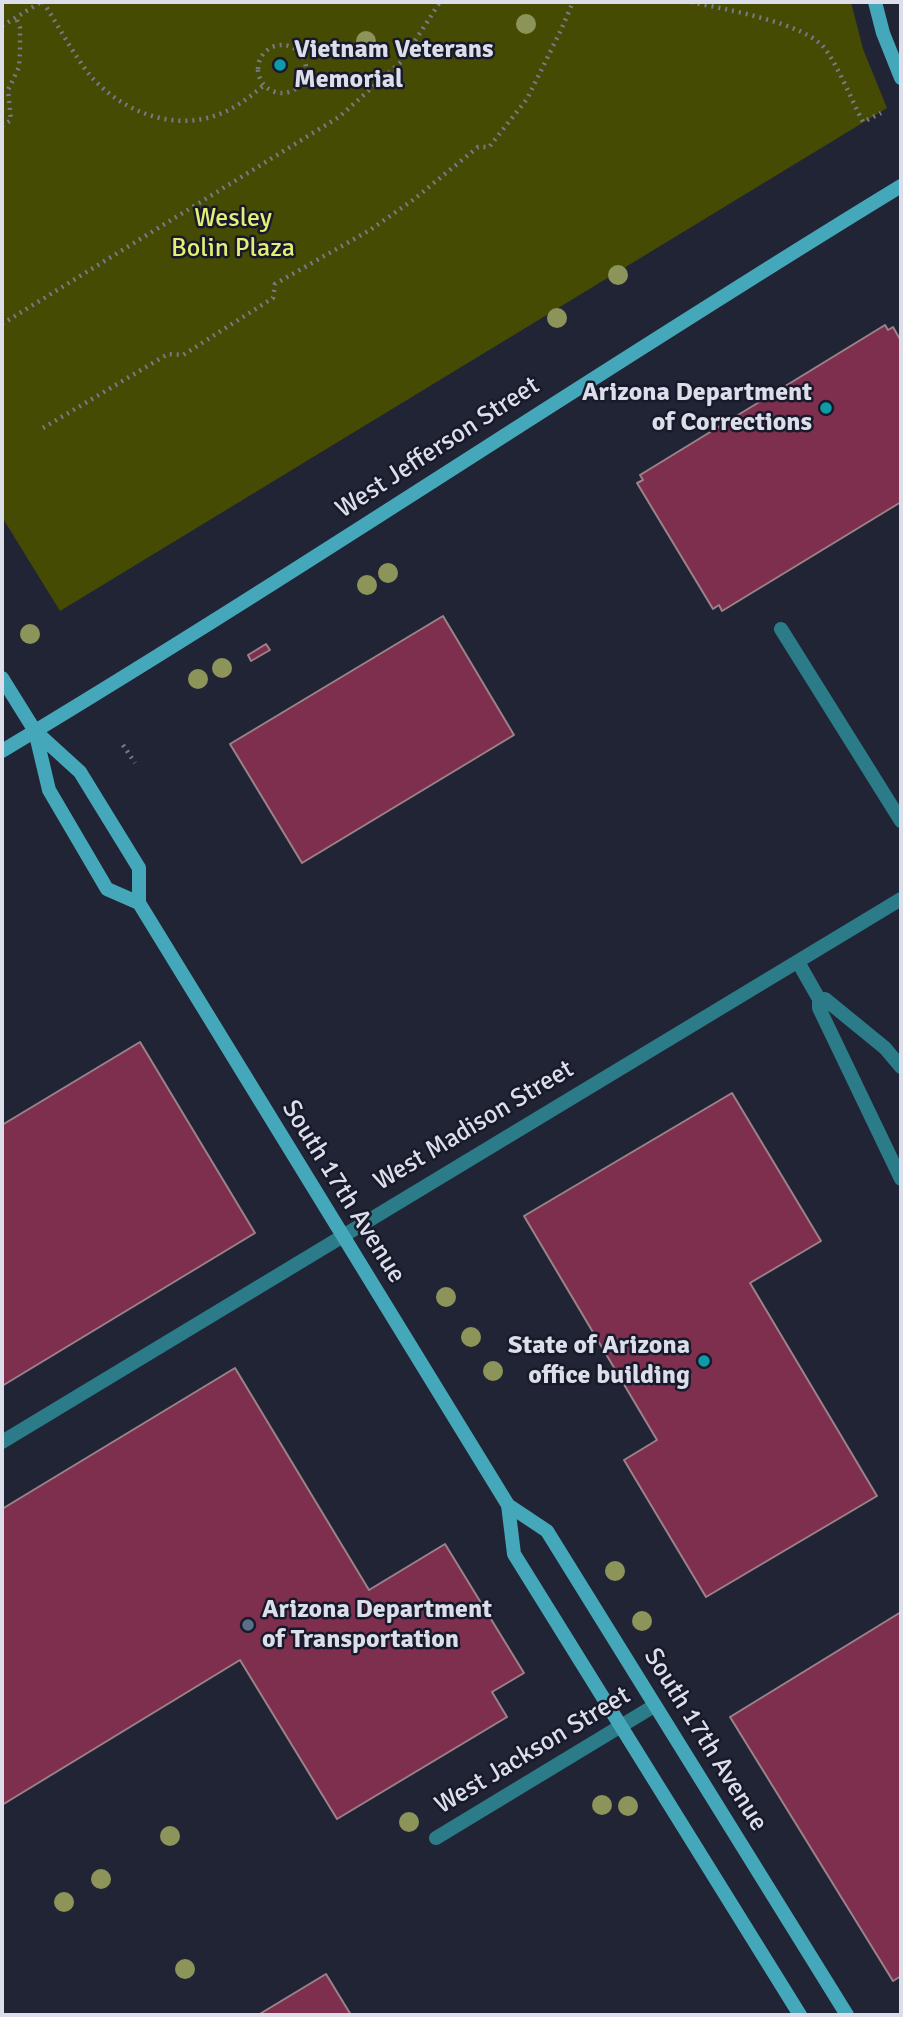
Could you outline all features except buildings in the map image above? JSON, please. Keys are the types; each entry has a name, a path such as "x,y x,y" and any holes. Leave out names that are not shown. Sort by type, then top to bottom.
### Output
{"main road":[{"path":"875,2 883,33 901,78"},
{"name":"West Jefferson Street","path":"2,751 901,186"},
{"path":"2,678 35,731 80,772 139,868 139,903 107,889 49,790 35,731"},
{"name":"South 17th Avenue","path":"139,903 508,1505 547,1531 847,2015"},
{"name":"South 17th Avenue","path":"508,1505 514,1554 800,2015"}],"street":[{"path":"781,629 901,821"},
{"name":"West Madison Street","path":"2,1442 901,899"},
{"path":"798,962 819,999 819,1008 901,1179"},
{"path":"819,999 825,999 885,1048 901,1068"},
{"name":"West Jackson Street","path":"436,1838 654,1706"}],"path":[{"path":"2,26 42,2 89,74 120,103 139,112 178,120 199,120 225,111 264,85"},
{"path":"2,324 338,117 402,61 440,2"},
{"path":"43,428 168,354 183,355 273,298 275,284 370,230 413,200 478,147 489,147 527,99 573,2"},
{"path":"691,2 771,21 805,33 825,48 863,122 881,113"},
{"path":"2,126 11,120 8,90 19,67 20,28 16,17"},
{"path":"277,45 286,45 300,53 307,68 301,84 295,90 279,93 264,85 258,70 262,54 277,45"},
{"path":"123,745 135,764"}],"green space":[{"name":"Wesley Bolin Plaza","path":"2,2 851,2 863,49 887,108 60,611 2,517"}],"place":[{"name":"Vietnam Veterans Memorial","path":"280,65"},
{"name":"Arizona Department of Corrections","path":"826,408"},
{"name":"State of Arizona office building","path":"704,1361"},
{"name":"Arizona Department of Transportation","path":"248,1625"}]}
